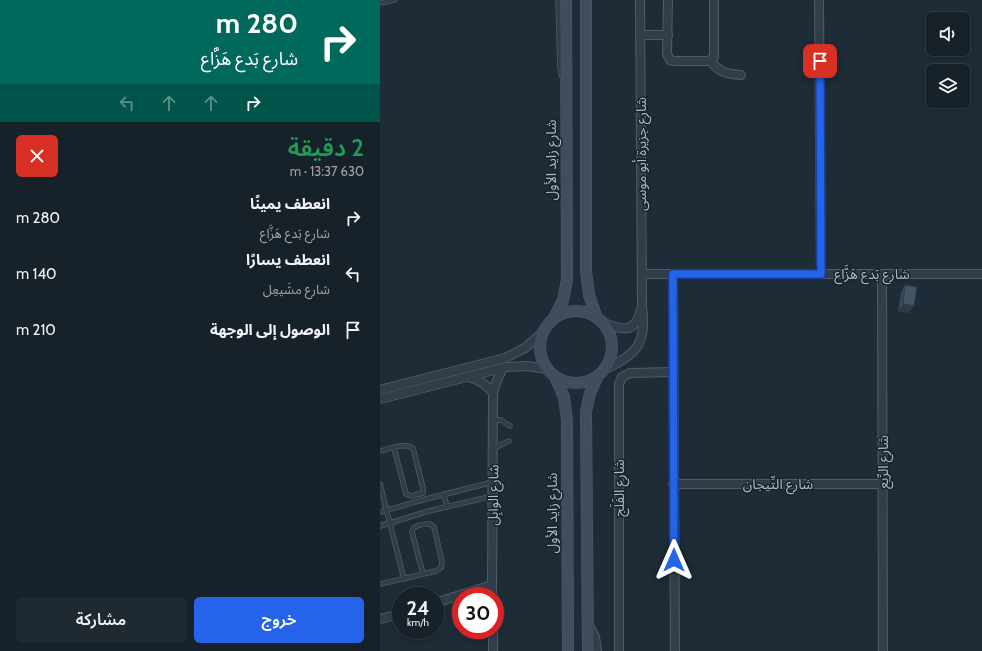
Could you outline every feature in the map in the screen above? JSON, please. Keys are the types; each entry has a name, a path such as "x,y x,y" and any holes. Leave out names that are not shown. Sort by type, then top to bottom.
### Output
{"main road":[{"name":"شارع زايد الأول","path":"554,318 563,300 567,280 566,0"},
{"path":"587,3 586,271 589,295 600,320 609,331 612,342 611,359 590,394 586,412 588,651"},
{"path":"600,320 585,312 572,311 566,312 554,318 542,333 540,352 544,364 551,373 566,382 580,384 592,380 602,373"},
{"name":"شارع زايد الأول","path":"551,373 564,397 567,420 568,650"}],"street":[{"name":"شارع جزيرة أبو موسى","path":"602,373 625,360 638,345 642,338 644,329 642,307 640,0"},
{"path":"668,0 667,54 669,58 672,61 711,61 717,68 726,74 741,75"},
{"path":"711,61 715,55 714,0"},
{"path":"819,0 821,274"},
{"path":"640,35 668,35"},
{"name":"شارع بَدع هَزَّاع","path":"642,274 982,274"},
{"path":"673,274 675,651"},
{"name":"شارع الرِّيع","path":"882,274 883,651"},
{"name":"شارع جزيرة أبو موسى","path":"600,320 613,327 628,329 637,323 642,307"},
{"path":"380,390 504,358 525,348 542,333"},
{"path":"380,399 503,368 527,366 551,373"},
{"name":"شارع الوابِل","path":"492,585 494,482 493,393 503,368"},
{"name":"شارع الفَلَج","path":"619,651 619,384 622,377 630,373 673,372"},
{"path":"467,377 479,380 493,393"},
{"name":"شارع التِّيجان","path":"673,484 883,484"},
{"path":"444,600 492,585"},
{"path":"380,619 392,616"},
{"path":"588,623 595,637 597,651"},
{"path":"493,639 493,651"}],"lane":[{"path":"380,3 395,0"},
{"path":"558,0 560,68 566,84"},
{"path":"494,420 501,420 510,426"},
{"path":"494,448 509,441"},
{"path":"380,451 394,448 408,445 413,448 424,488 423,493 411,496 406,494 394,448"},
{"path":"380,512 494,482"},
{"path":"380,484 404,579"},
{"path":"444,494 447,507"},
{"path":"380,526 429,511 493,496"},
{"path":"380,584 404,579 439,570 442,566 442,562 434,527 430,524 420,525 412,529 423,574"}],"building":[{"path":"905,285 917,287 914,306 903,304"}],"route":[{"path":"674,560 673,274 821,274 820,61"}]}
